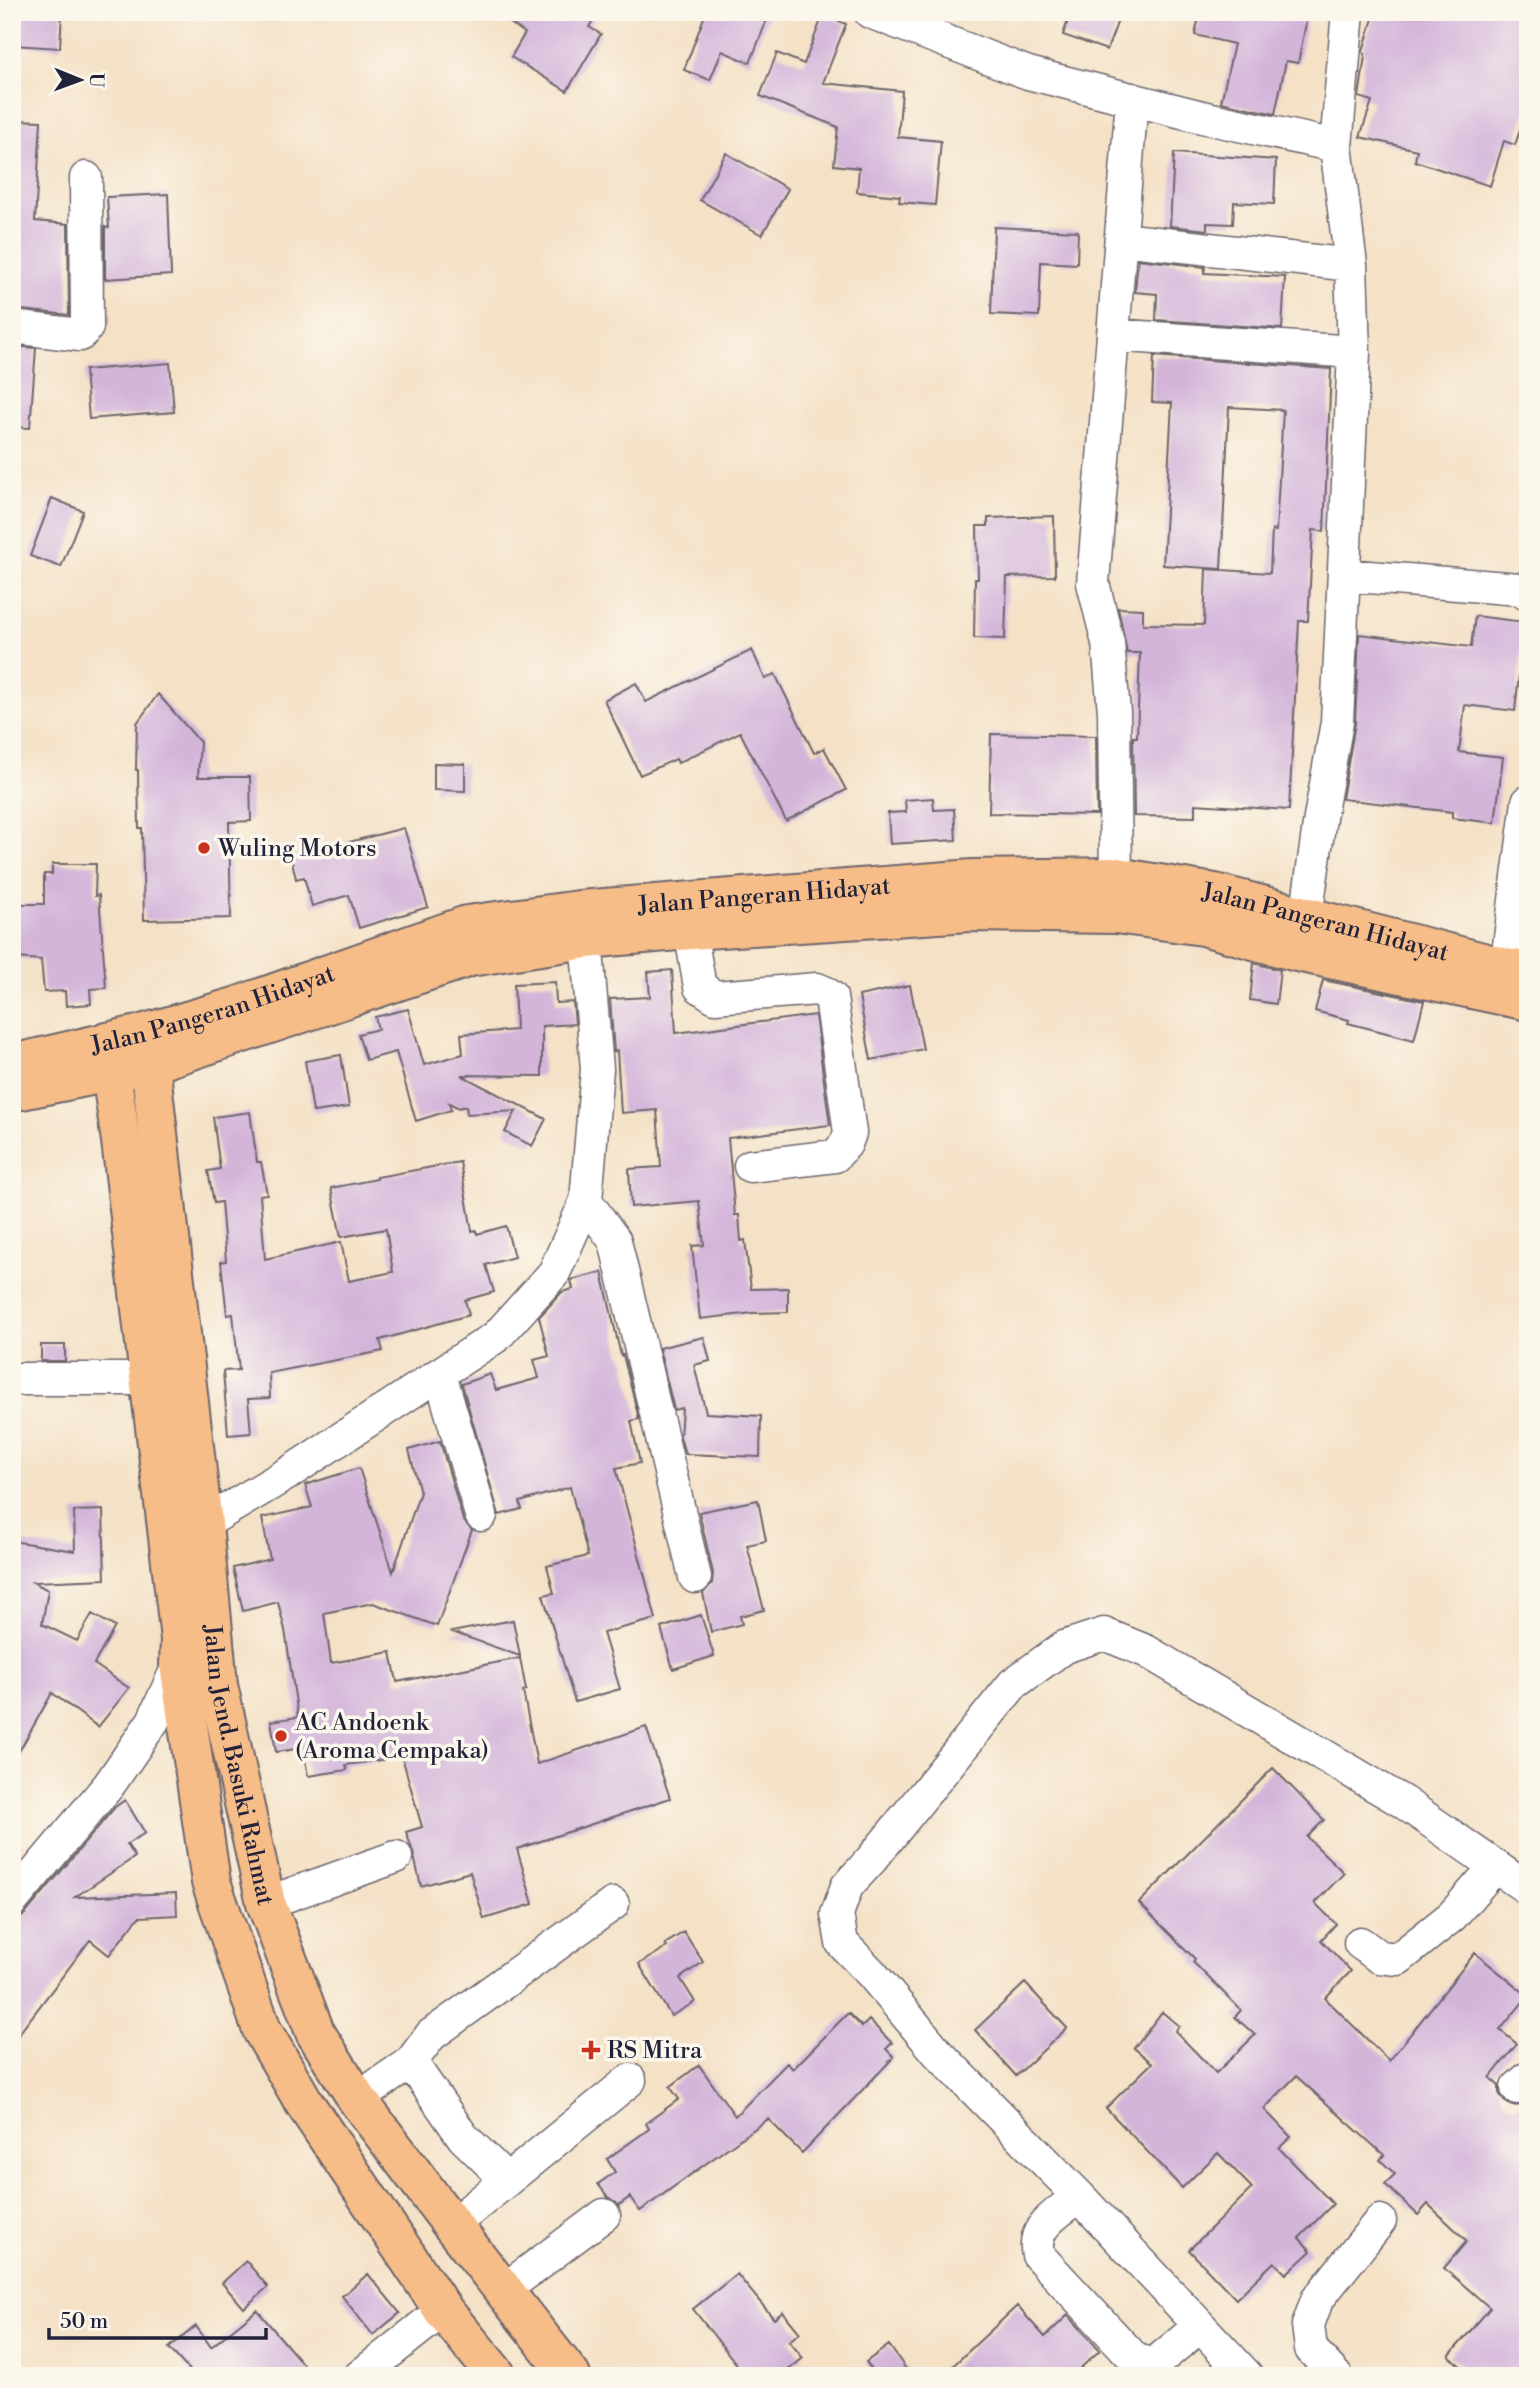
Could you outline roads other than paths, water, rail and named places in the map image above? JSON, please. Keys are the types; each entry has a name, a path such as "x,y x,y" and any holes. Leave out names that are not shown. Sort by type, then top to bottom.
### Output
{"main road":[{"name":"Jalan Pangeran Hidayat","path":"146,1049 235,1007 467,925 592,909 973,879 1116,877 1215,893 1302,934 1528,1002"},
{"name":"Jalan Pangeran Hidayat","path":"12,1092 106,1058 470,957 586,939 690,930 968,912 1116,914 1203,926 1302,934 1517,969"},
{"name":"Jalan Jend. Basuki Rahmat","path":"146,1049 203,1524 218,1685 266,1903 315,2032 356,2099 571,2376"},
{"name":"Jalan Pangeran Hidayat","path":"12,1064 106,1058"},
{"name":"Jalan Jend. Basuki Rahmat","path":"106,1058 121,1141 180,1639 179,1664 211,1882 262,2030 305,2104 443,2310 498,2376"},
{"path":"410,2260 452,2225"}],"street":[{"path":"870,12 1028,73 1336,146"},
{"path":"1302,934 1337,722 1354,352 1351,265 1336,146 1348,12"},
{"path":"1116,877 1113,698 1108,643 1093,583 1132,99"},
{"path":"12,327 80,335 87,327 86,177"},
{"path":"1121,239 1351,265"},
{"path":"1113,335 1354,352"},
{"path":"1344,575 1520,589 1528,594"},
{"path":"1517,969 1528,802"},
{"path":"690,930 700,987 707,994 715,997 817,989 831,998 850,1133 846,1144 835,1156 750,1166"},
{"path":"203,1524 288,1474 497,1336 554,1273 586,1201 597,1069 586,939"},
{"path":"586,1201 615,1241 695,1577"},
{"path":"440,1374 481,1515"},
{"path":"12,1379 148,1379"},
{"path":"1247,2376 1079,2196 937,2053 872,1974 842,1943 837,1914 847,1886 872,1860 1013,1684 1064,1647 1104,1634 1146,1651 1403,1802 1528,1889"},
{"path":"12,1901 109,1786 153,1721 179,1664"},
{"path":"266,1903 396,1857"},
{"path":"1360,1943 1379,1958 1398,1959 1452,1916 1495,1867"},
{"path":"356,2099 411,2062 431,2035 613,1904"},
{"path":"411,2062 463,2137 506,2179"},
{"path":"452,2225 630,2080"},
{"path":"1079,2196 1038,2230 1035,2242 1038,2255 1064,2283 1135,2359 1144,2363 1153,2365 1200,2326"},
{"path":"505,2289 604,2215"},
{"path":"1336,2376 1311,2349 1308,2325 1317,2300 1380,2221"},
{"path":"360,2376 443,2310"}],"place":[{"name":"Wuling Motors","path":"204,848"},
{"name":"AC Andoenk (Aroma Cempaka)","path":"281,1736"},
{"name":"RS Mitra","path":"591,2050"}]}
